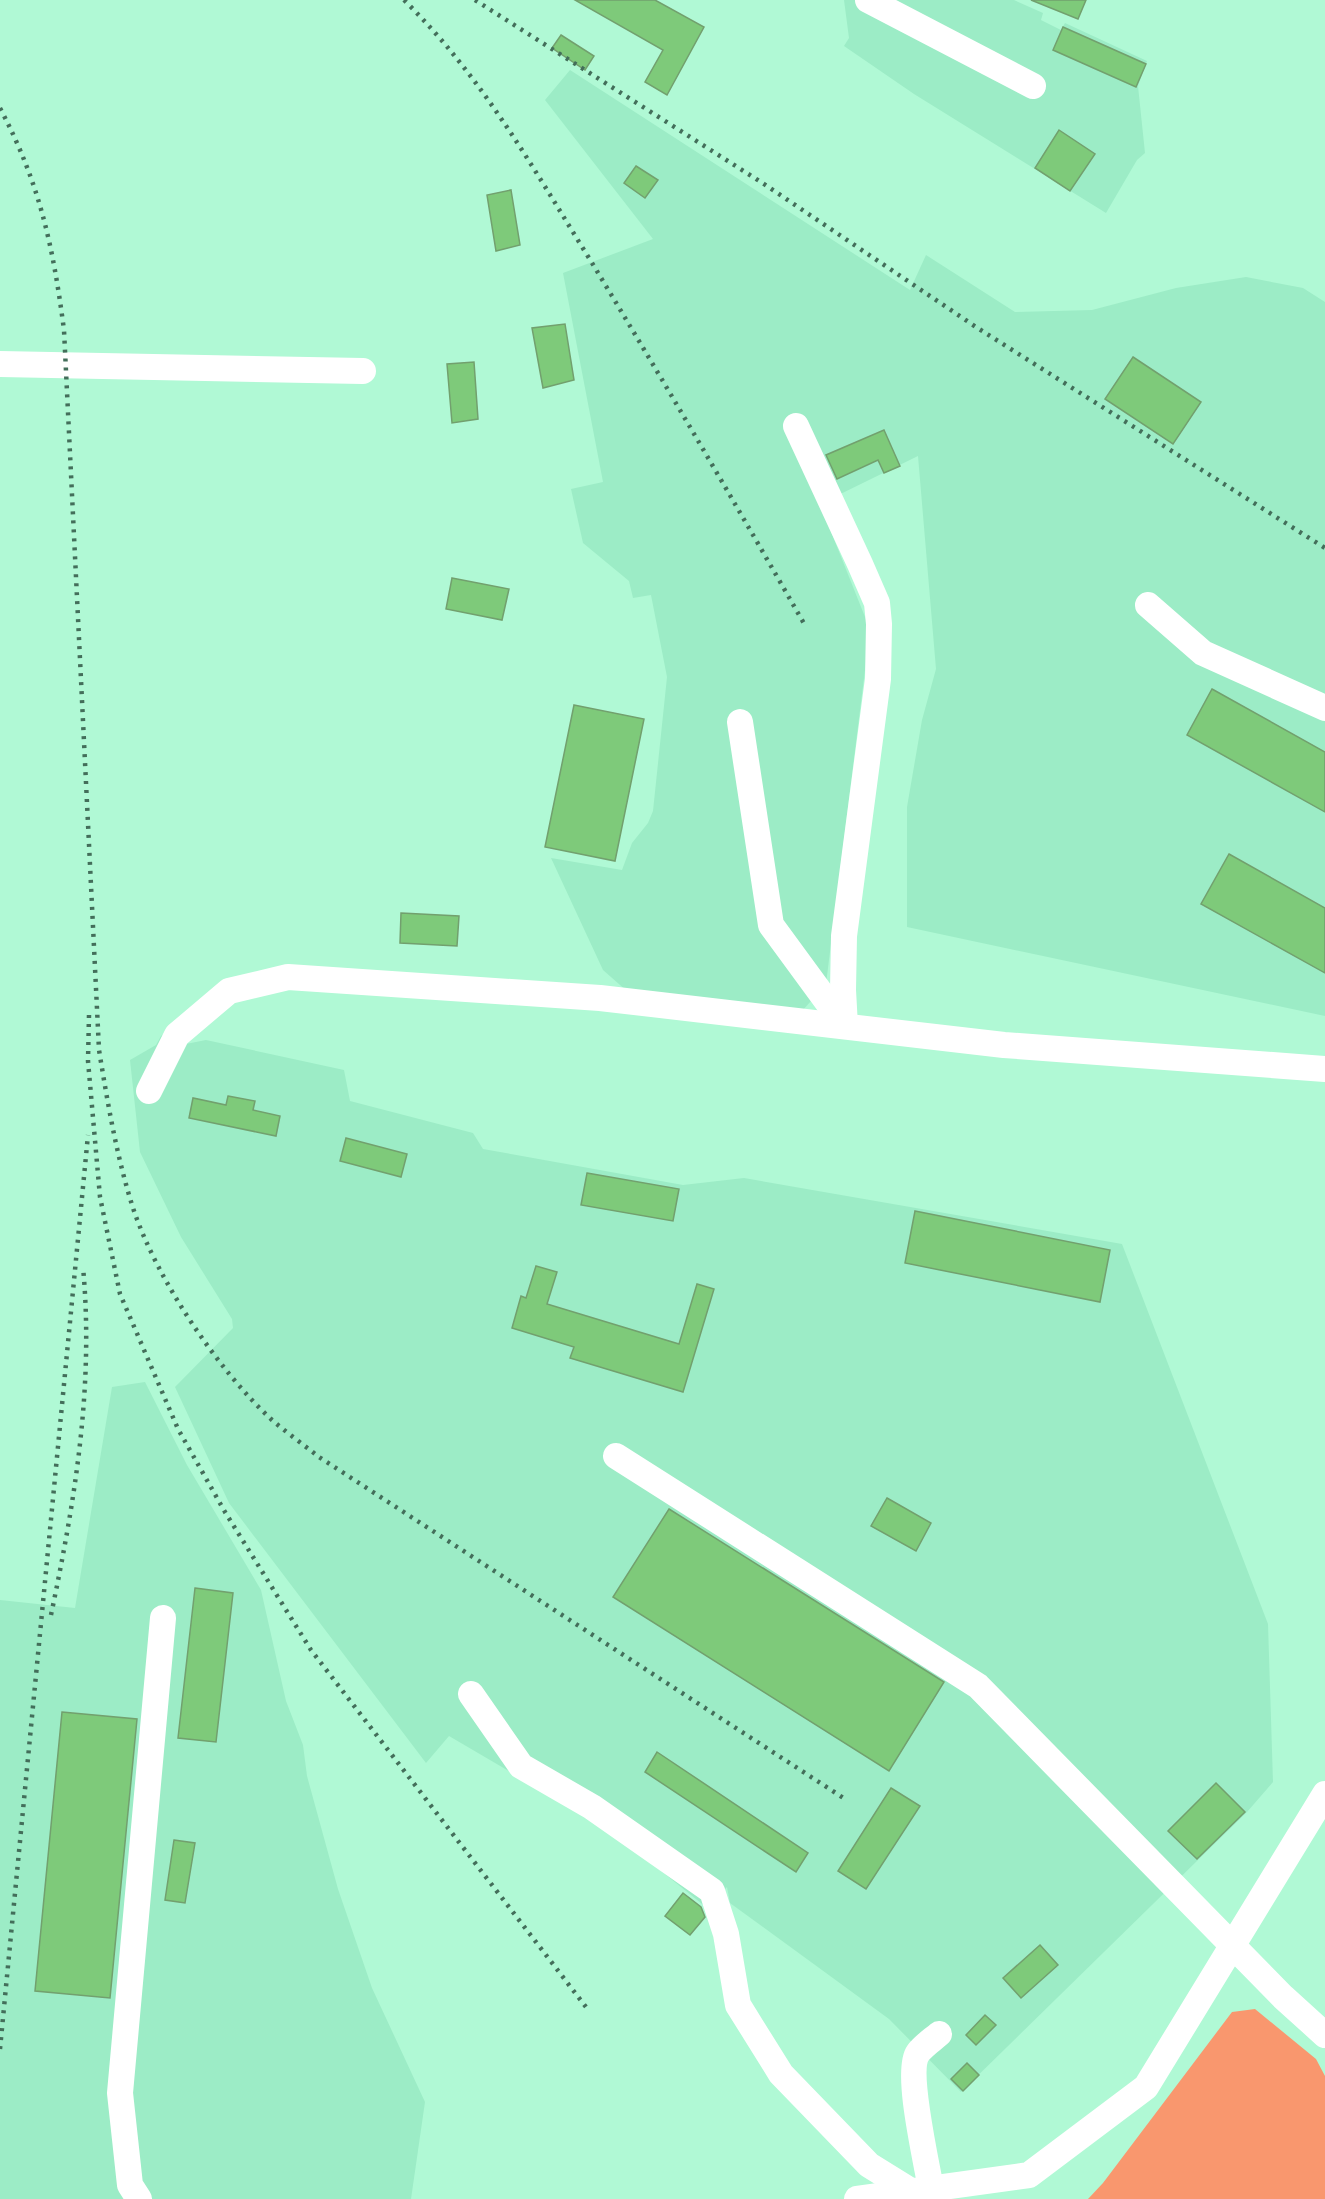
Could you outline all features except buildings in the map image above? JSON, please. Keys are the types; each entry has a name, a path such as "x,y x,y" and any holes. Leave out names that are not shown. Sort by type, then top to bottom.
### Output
{"street":[{"path":"868,0 1033,86"},
{"path":"0,364 363,371"},
{"path":"796,426 865,573 877,603 879,624 878,679 844,936 843,990 846,1026"},
{"path":"1148,605 1203,653 1325,708"},
{"path":"740,722 771,925 846,1026"},
{"path":"149,1090 177,1035 229,991 288,977 600,998 1004,1045 1325,1069"},
{"path":"616,1456 978,1686 1232,1946 1325,2035"},
{"path":"139,2199 130,2185 120,2093 163,1618"},
{"path":"471,1694 521,1766 592,1808 712,1890 726,1934 738,2005 781,2074 868,2165 921,2190"},
{"path":"857,2199 1029,2175 1146,2087 1325,1794"},
{"path":"921,2190 914,2091 916,2054 939,2034"}],"shaded area":[{"path":"844,0 1014,0 1043,13 1041,20 1061,30 1065,23 1147,61 1138,86 1145,153 1137,160 1106,213 914,94 844,46 849,38"},
{"path":"570,70 910,290 926,255 1015,312 1092,310 1176,288 1246,277 1303,288 1325,302 1325,1016 907,927 907,807 922,720 936,669 918,456 820,504 867,622 866,662 826,984 803,1010 628,992 603,970 551,858 622,870 632,843 648,823 653,811 667,677 651,595 633,598 629,581 583,543 571,489 603,482 563,273 653,239 545,100"},
{"path":"169,1030 186,1044 206,1040 344,1070 350,1101 473,1133 483,1149 683,1185 744,1178 1122,1244 1268,1624 1273,1782 1247,1812 961,2092 889,2019 730,1903 727,1887 707,1908 613,1832 449,1736 426,1763 229,1503 175,1387 233,1328 232,1319 181,1237 140,1152 130,1060 156,1045 161,1036"},
{"path":"145,1382 187,1465 261,1590 286,1701 303,1745 307,1776 338,1889 372,1988 425,2102 411,2199 0,2199 0,1600 75,1608 112,1387"},
{"path":"1255,2009 1316,2059 1325,2076 1325,2199 1088,2199 1103,2183 1232,2012"}],"railway":[{"path":"404,0 458,60 526,156 644,350 806,627"},
{"path":"475,0 764,184 976,327 1325,548"},
{"path":"0,108 25,163 43,216 55,271 64,330 99,1050 114,1132 128,1191 134,1211 158,1266 192,1323 231,1376 272,1420 319,1457 845,1799"},
{"path":"89,1015 88,1061 100,1197 120,1294 178,1429 225,1512 311,1650 586,2007"},
{"path":"0,2049 88,1135"},
{"path":"51,1615 75,1486 84,1399 86,1311 83,1267"}]}
